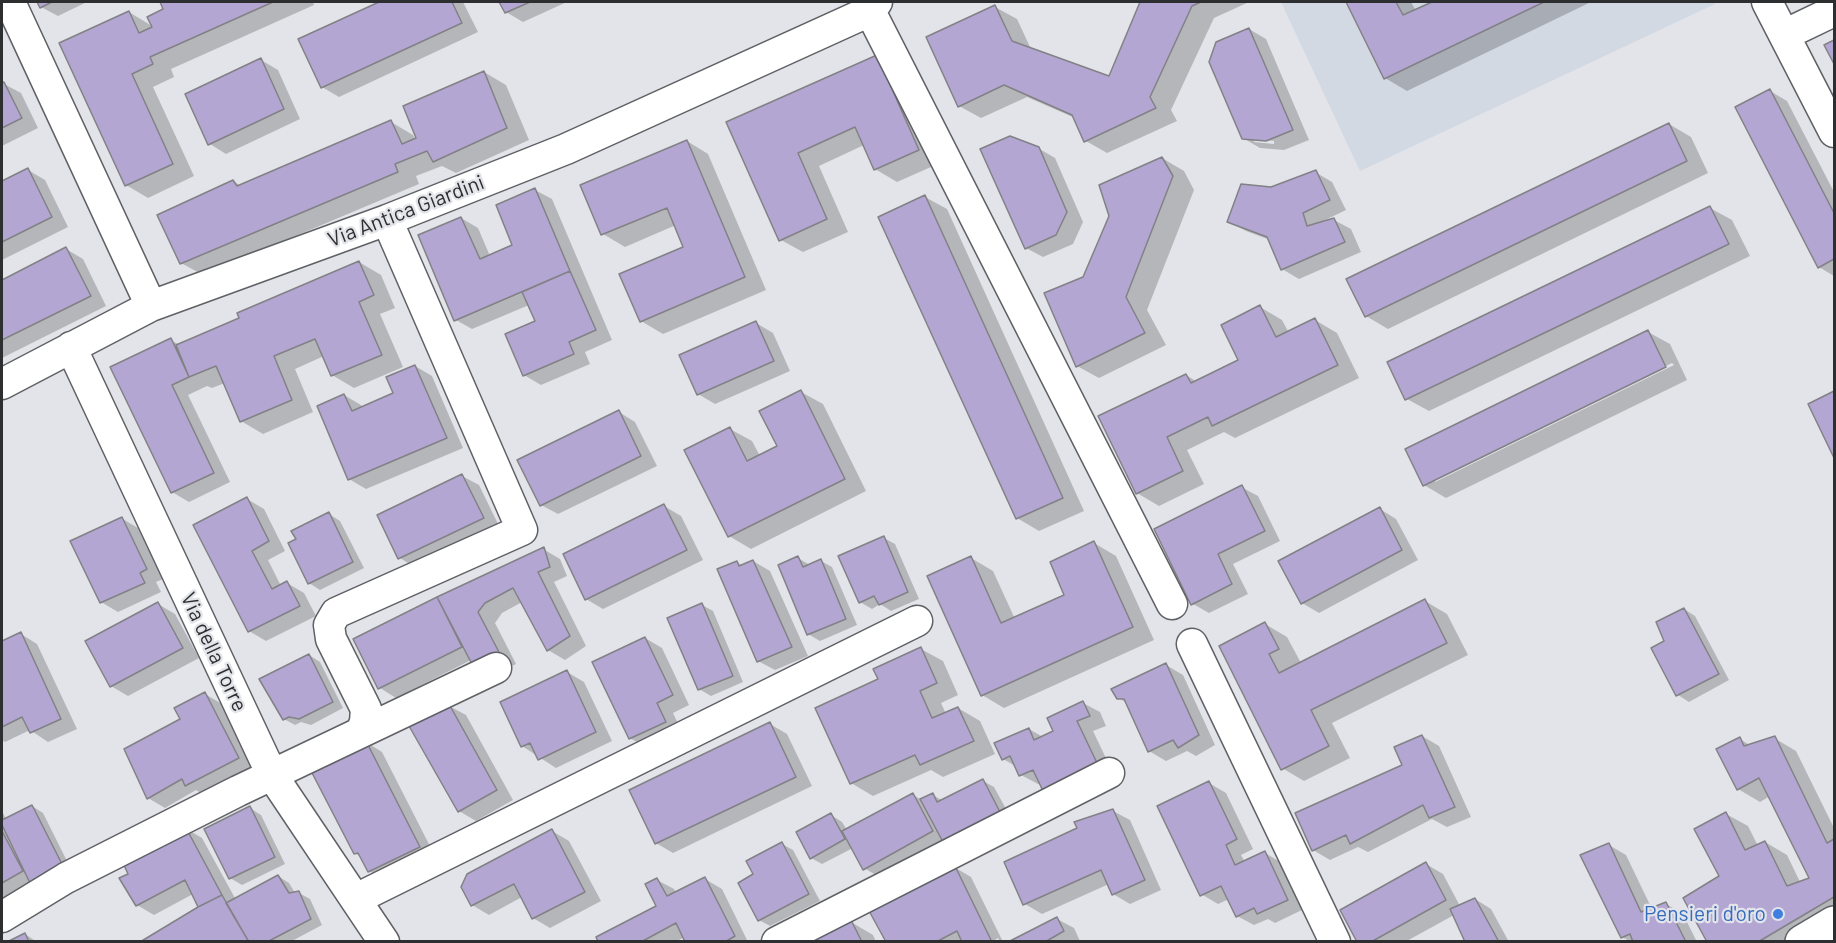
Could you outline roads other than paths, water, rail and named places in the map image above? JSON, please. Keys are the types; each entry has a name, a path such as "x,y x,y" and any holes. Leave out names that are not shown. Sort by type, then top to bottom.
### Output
{"main road":[{"path":"1802,942 1834,923"}],"street":[{"path":"10,2 151,306"},
{"name":"Via Antica Giardini","path":"811,36 833,14 841,2"},
{"path":"1767,2 1834,132"},
{"path":"873,6 1172,604"},
{"name":"Via Antica Giardini","path":"2,384 151,306 387,220 566,149 873,6"},
{"path":"1784,36 1834,11"},
{"path":"361,732 366,709 331,639 329,625 336,614 522,530 387,220"},
{"name":"Via della Torre","path":"71,347 272,775 384,942"},
{"path":"356,899 917,621"},
{"path":"1192,644 1335,942"},
{"path":"2,917 66,878 272,775 496,668"},
{"path":"777,942 1109,772"}],"place":[{"name":"Pensieri d'oro","path":"1778,914"}]}
